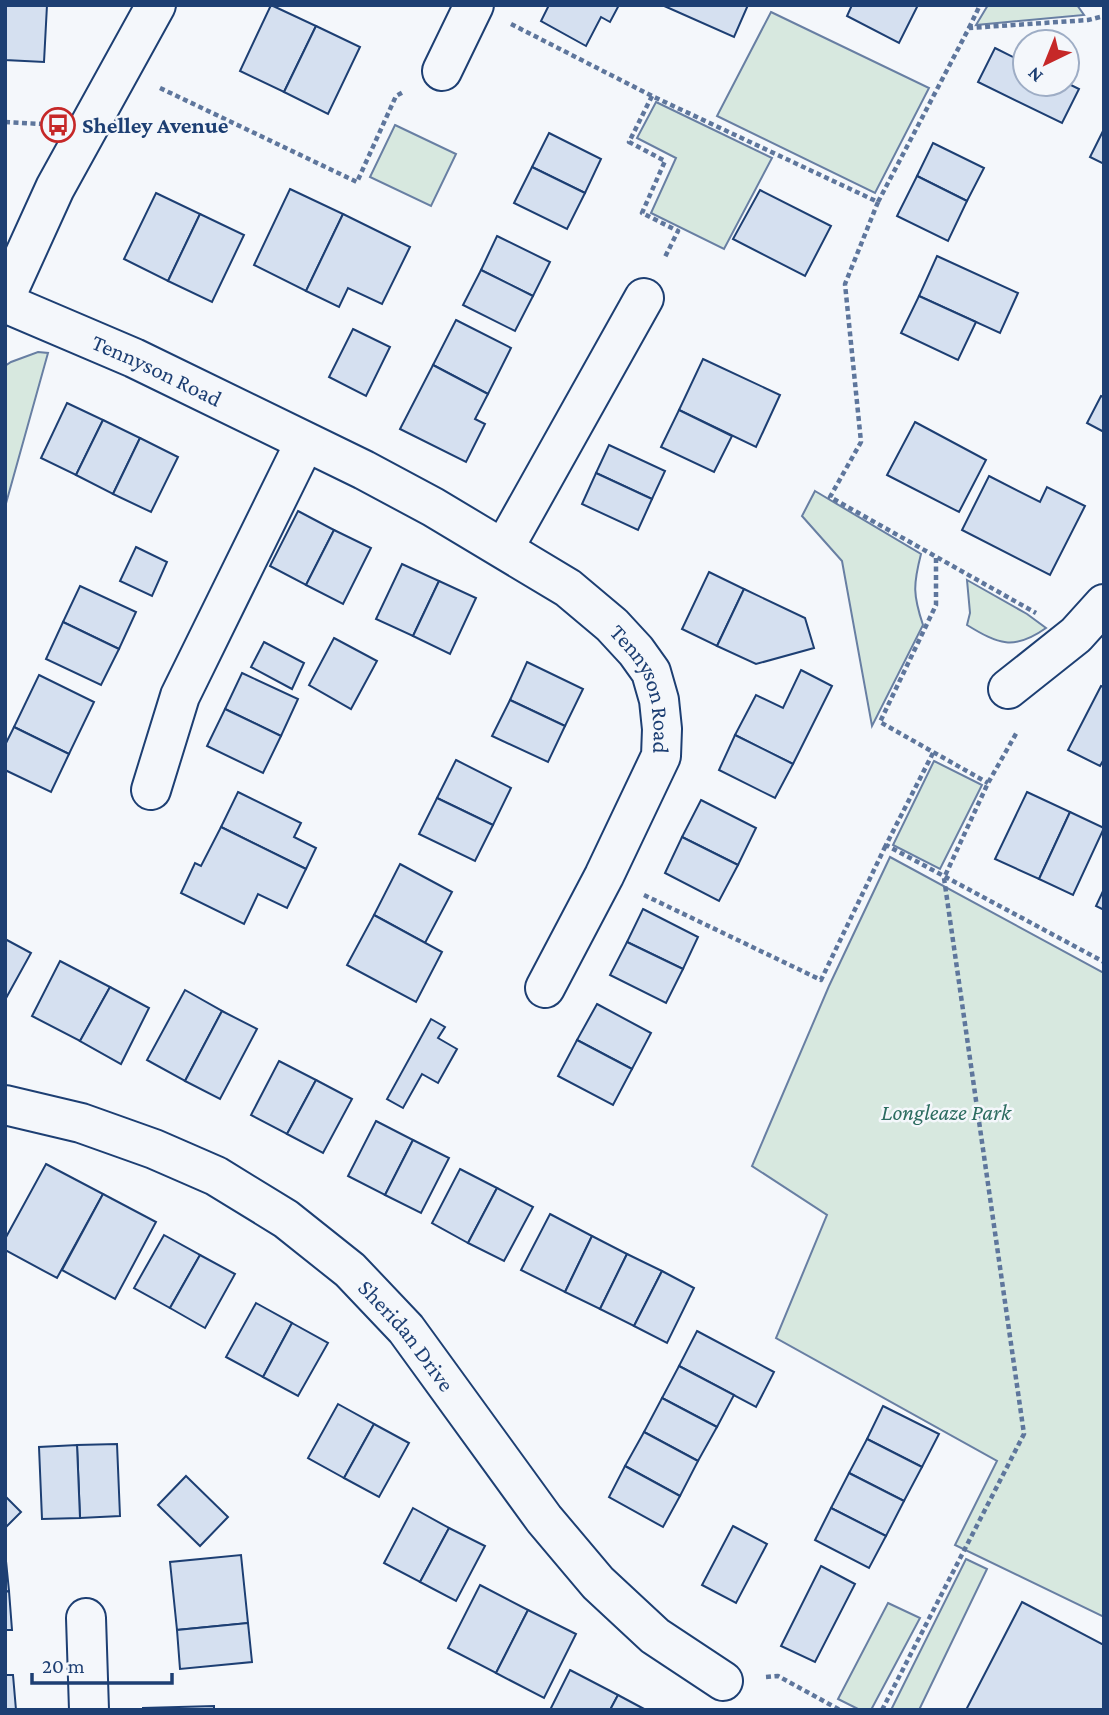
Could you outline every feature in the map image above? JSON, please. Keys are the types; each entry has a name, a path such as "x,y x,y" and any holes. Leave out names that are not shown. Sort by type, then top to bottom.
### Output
{"street":[{"path":"5,301 55,188 156,5"},
{"path":"442,71 474,5"},
{"path":"504,548 644,298"},
{"name":"Tennyson Road","path":"5,301 134,358 364,470 504,548 568,588 612,625 636,652 650,672 659,700 661,756 604,876 545,988"},
{"path":"151,790 180,696 305,442"},
{"path":"1009,689 1076,635 1104,604"},
{"name":"Sheridan Drive","path":"5,1105 81,1123 153,1149 216,1176 286,1219 350,1270 405,1329 544,1519 598,1583 655,1636 723,1681"},
{"path":"86,1618 89,1710"}],"path":[{"path":"474,5 652,96 878,202"},
{"path":"980,5 878,202 845,284 860,442 830,497 1076,635"},
{"path":"969,28 1088,20 1104,16"},
{"path":"121,69 357,182 396,96"},
{"path":"644,298 678,231 642,213 665,161 629,142 652,96"},
{"path":"882,1710 1024,1434 944,878 988,783 880,723 936,606 936,558"},
{"path":"604,876 821,980 933,753"},
{"path":"886,845 1104,962"},
{"path":"723,1681 778,1676 840,1710"}],"green space":[{"path":"988,5 1077,5 1084,15 976,25"},
{"path":"771,12 929,88 875,193 717,116"},
{"path":"656,102 772,158 724,249 651,213 676,158 637,138"},
{"path":"395,125 456,154 431,206 370,177"},
{"path":"38,352 48,353 5,507 5,366"},
{"path":"815,491 921,554 915,590 923,625 872,726 842,561 802,516"},
{"path":"967,580 1046,628 1025,640 1006,642 988,637 967,625 970,613"},
{"path":"934,761 982,785 940,869 893,845"},
{"name":"Longleaze Park","path":"890,857 1104,973 1104,1617 955,1545 997,1461 776,1338 827,1215 752,1166 829,986"},
{"path":"966,1559 987,1569 919,1710 891,1710"},
{"path":"888,1603 920,1618 871,1710 860,1710 838,1699"}],"building":[{"path":"5,5 47,5 44,62 5,60"},
{"path":"271,5 316,26 284,92 240,71"},
{"path":"549,5 619,5 610,22 601,17 586,46 541,21"},
{"path":"662,5 748,5 734,37"},
{"path":"852,5 918,5 899,43 847,16"},
{"path":"316,26 360,47 328,114 284,92"},
{"path":"995,48 1011,56 1011,98 1074,98 1062,123 978,82"},
{"path":"1104,129 1104,164 1090,157"},
{"path":"549,133 601,159 585,193 532,167"},
{"path":"933,143 984,168 967,201 917,176"},
{"path":"532,167 585,193 567,229 514,203"},
{"path":"917,176 967,201 948,241 897,216"},
{"path":"290,189 343,214 306,291 254,265"},
{"path":"760,190 831,226 805,276 733,239"},
{"path":"156,193 200,214 168,281 124,259"},
{"path":"200,214 244,235 212,302 168,281"},
{"path":"343,214 410,247 382,304 348,288 339,307 306,291"},
{"path":"497,236 550,262 533,296 481,270"},
{"path":"937,256 1018,293 1000,333 919,296"},
{"path":"481,270 533,296 515,331 463,305"},
{"path":"919,296 976,322 958,360 901,333"},
{"path":"456,320 511,348 488,394 433,365"},
{"path":"353,329 390,347 366,396 329,377"},
{"path":"703,359 780,395 756,447 679,410"},
{"path":"433,365 488,394 475,419 485,424 466,462 400,429"},
{"path":"1101,396 1104,397 1104,432 1087,423"},
{"path":"67,403 103,420 76,475 41,458"},
{"path":"679,410 732,436 714,472 661,447"},
{"path":"103,420 140,438 113,494 76,475"},
{"path":"915,422 986,460 959,512 887,475"},
{"path":"140,438 178,457 151,512 113,494"},
{"path":"609,445 665,471 652,499 596,473"},
{"path":"596,473 652,499 638,530 582,504"},
{"path":"989,476 1040,502 1047,487 1085,506 1050,575 962,530"},
{"path":"298,511 334,530 306,585 270,566"},
{"path":"334,530 371,548 343,604 306,585"},
{"path":"136,547 167,562 152,596 120,581"},
{"path":"402,564 439,581 413,636 376,619"},
{"path":"709,572 744,589 717,646 682,629"},
{"path":"439,581 476,598 450,654 413,636"},
{"path":"80,586 136,612 119,649 63,622"},
{"path":"744,589 805,618 814,648 756,664 717,646"},
{"path":"63,622 119,649 101,685 46,659"},
{"path":"334,638 377,661 351,709 309,685"},
{"path":"264,642 304,663 292,689 251,667"},
{"path":"527,662 583,689 565,726 510,700"},
{"path":"801,670 832,686 793,764 735,735 756,695 783,708"},
{"path":"242,673 298,699 281,736 225,709"},
{"path":"39,675 94,702 69,754 14,727"},
{"path":"1101,686 1104,687 1104,759 1100,766 1068,750"},
{"path":"510,700 565,726 548,762 492,736"},
{"path":"225,709 281,736 263,773 207,746"},
{"path":"14,727 69,754 51,792 5,770 5,745"},
{"path":"735,735 793,764 775,798 719,770"},
{"path":"456,760 511,788 493,825 437,798"},
{"path":"238,792 301,823 294,837 316,848 306,869 221,827"},
{"path":"1027,792 1070,812 1039,879 995,859"},
{"path":"437,798 493,825 475,861 419,834"},
{"path":"701,800 756,828 738,865 682,837"},
{"path":"1070,812 1104,828 1073,895 1039,879"},
{"path":"221,827 306,869 287,908 258,894 244,924 181,893 195,863 201,866"},
{"path":"682,837 738,865 719,901 665,873"},
{"path":"400,864 452,892 425,943 374,915"},
{"path":"1104,889 1104,910 1096,906"},
{"path":"643,909 698,937 683,969 627,942"},
{"path":"374,915 442,952 416,1002 347,965"},
{"path":"5,939 31,953 5,1000"},
{"path":"627,942 683,969 666,1003 610,975"},
{"path":"60,961 110,987 80,1041 32,1016"},
{"path":"110,987 149,1008 121,1064 80,1041"},
{"path":"185,990 222,1011 185,1081 147,1060"},
{"path":"597,1004 651,1033 632,1069 577,1040"},
{"path":"222,1011 257,1029 220,1099 185,1081"},
{"path":"431,1019 445,1027 438,1038 457,1049 438,1083 422,1074 403,1108 387,1099"},
{"path":"577,1040 632,1069 613,1105 558,1076"},
{"path":"279,1061 316,1080 287,1134 251,1115"},
{"path":"316,1080 352,1099 323,1153 287,1134"},
{"path":"376,1121 413,1140 385,1195 348,1176"},
{"path":"413,1140 449,1158 421,1213 385,1195"},
{"path":"46,1164 103,1194 57,1278 5,1250 5,1239"},
{"path":"460,1169 497,1188 468,1243 432,1223"},
{"path":"497,1188 533,1207 504,1261 468,1243"},
{"path":"103,1194 156,1222 115,1299 62,1270"},
{"path":"550,1214 592,1236 565,1292 521,1270"},
{"path":"164,1235 200,1255 170,1308 134,1288"},
{"path":"592,1236 627,1254 600,1309 565,1292"},
{"path":"627,1254 662,1271 634,1326 600,1309"},
{"path":"200,1255 235,1274 205,1328 170,1308"},
{"path":"662,1271 694,1288 667,1343 634,1326"},
{"path":"256,1303 292,1323 263,1377 226,1357"},
{"path":"292,1323 328,1343 298,1396 263,1377"},
{"path":"697,1331 774,1372 756,1407 679,1366"},
{"path":"679,1366 734,1395 717,1427 662,1398"},
{"path":"662,1398 717,1427 698,1461 644,1432"},
{"path":"338,1404 374,1424 344,1478 308,1458"},
{"path":"883,1406 939,1434 922,1467 867,1439"},
{"path":"374,1424 409,1443 379,1497 344,1478"},
{"path":"644,1432 698,1461 680,1496 625,1466"},
{"path":"867,1439 922,1467 904,1501 849,1473"},
{"path":"117,1444 120,1516 80,1518 77,1445"},
{"path":"77,1445 80,1518 42,1519 39,1447"},
{"path":"625,1466 680,1496 663,1527 609,1497"},
{"path":"849,1473 904,1501 886,1536 831,1508"},
{"path":"186,1476 228,1517 200,1546 158,1505"},
{"path":"5,1496 21,1512 5,1528"},
{"path":"413,1508 449,1528 420,1582 384,1563"},
{"path":"831,1508 886,1536 869,1568 815,1540"},
{"path":"733,1526 767,1544 736,1603 702,1585"},
{"path":"449,1528 485,1546 456,1601 420,1582"},
{"path":"5,1551 9,1591 5,1592"},
{"path":"241,1555 248,1623 177,1630 170,1562"},
{"path":"821,1566 855,1584 815,1662 781,1646"},
{"path":"480,1585 528,1610 496,1673 448,1648"},
{"path":"9,1591 12,1630 5,1630 5,1592"},
{"path":"1022,1602 1104,1645 1104,1710 966,1710"},
{"path":"528,1610 576,1634 544,1698 496,1673"},
{"path":"248,1623 252,1662 180,1669 177,1630"},
{"path":"570,1670 618,1695 610,1710 550,1710"},
{"path":"5,1675 13,1675 16,1710 5,1710"},
{"path":"618,1695 646,1710 610,1710"},
{"path":"214,1706 214,1710 143,1710 143,1708"}],"place":[{"name":"Shelley Avenue","path":"58,125"}]}
